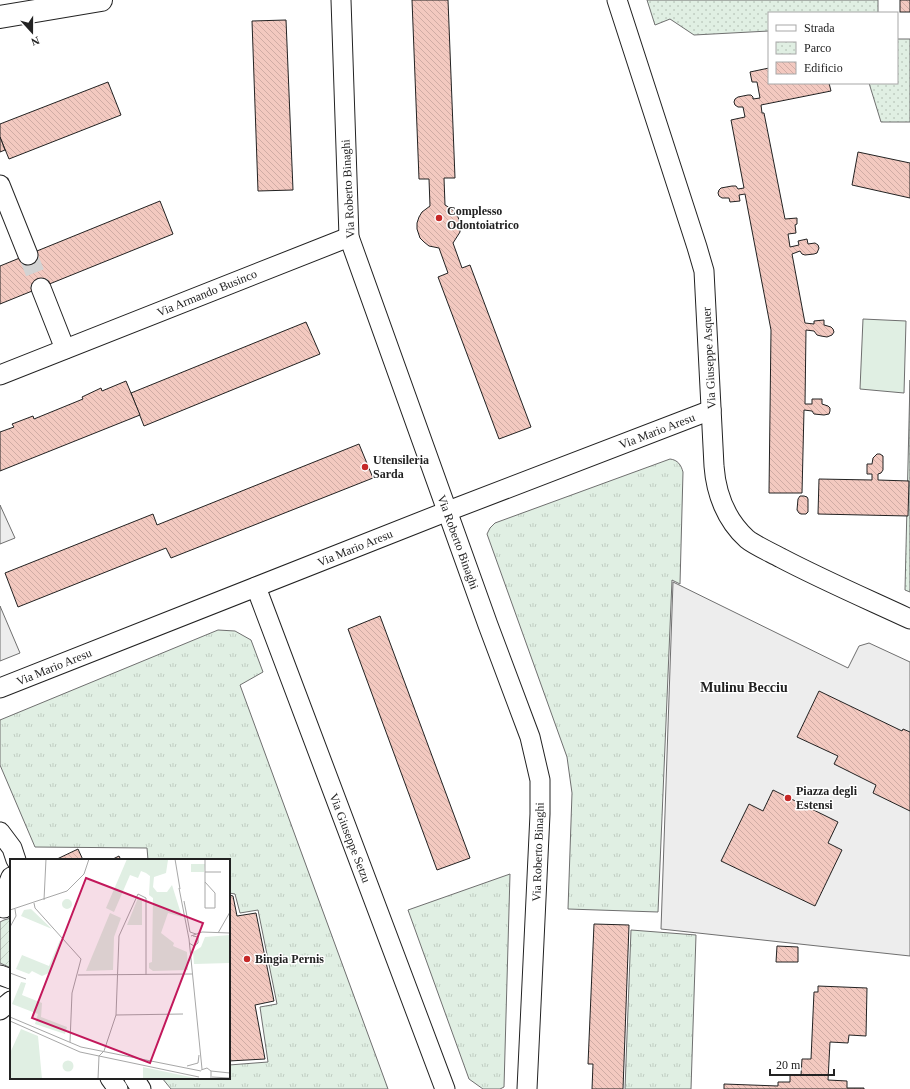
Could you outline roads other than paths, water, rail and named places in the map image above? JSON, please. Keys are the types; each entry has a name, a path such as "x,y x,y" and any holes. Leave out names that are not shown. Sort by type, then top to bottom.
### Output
{"street":[{"path":"0,17 101,0"},
{"name":"Via Roberto Binaghi","path":"341,0 349,236 488,625 530,737 540,780 540,814 527,1089"},
{"name":"Via Giuseppe Asquer","path":"617,0 695,239 704,271 715,480 726,512 734,526 748,540 799,567 910,620"},
{"path":"0,185 28,255"},
{"name":"Via Armando Businco","path":"0,374 349,236"},
{"path":"41,288 65,349"},
{"name":"Via Mario Aresu","path":"0,688 448,511 712,410"},
{"name":"Via Giuseppe Setzu","path":"256,587 445,1089"},
{"path":"0,832 12,848 16,859"},
{"path":"5,908 4,895 10,880"},
{"path":"0,975 10,979"},
{"path":"0,1010 10,1002"},
{"path":"111,1079 118,1089"},
{"path":"135,1079 141,1089"}],"tunnel":[{"path":"28,255 41,288"}],"place":[{"name":"Complesso Odontoiatrico","path":"439,218"},
{"name":"Utensileria Sarda","path":"365,467"},
{"name":"Piazza degli Estensi","path":"788,798"},
{"name":"Bingia Pernis","path":"247,959"}],"district":[{"name":"Mulinu Becciu","path":"744,687"}]}
